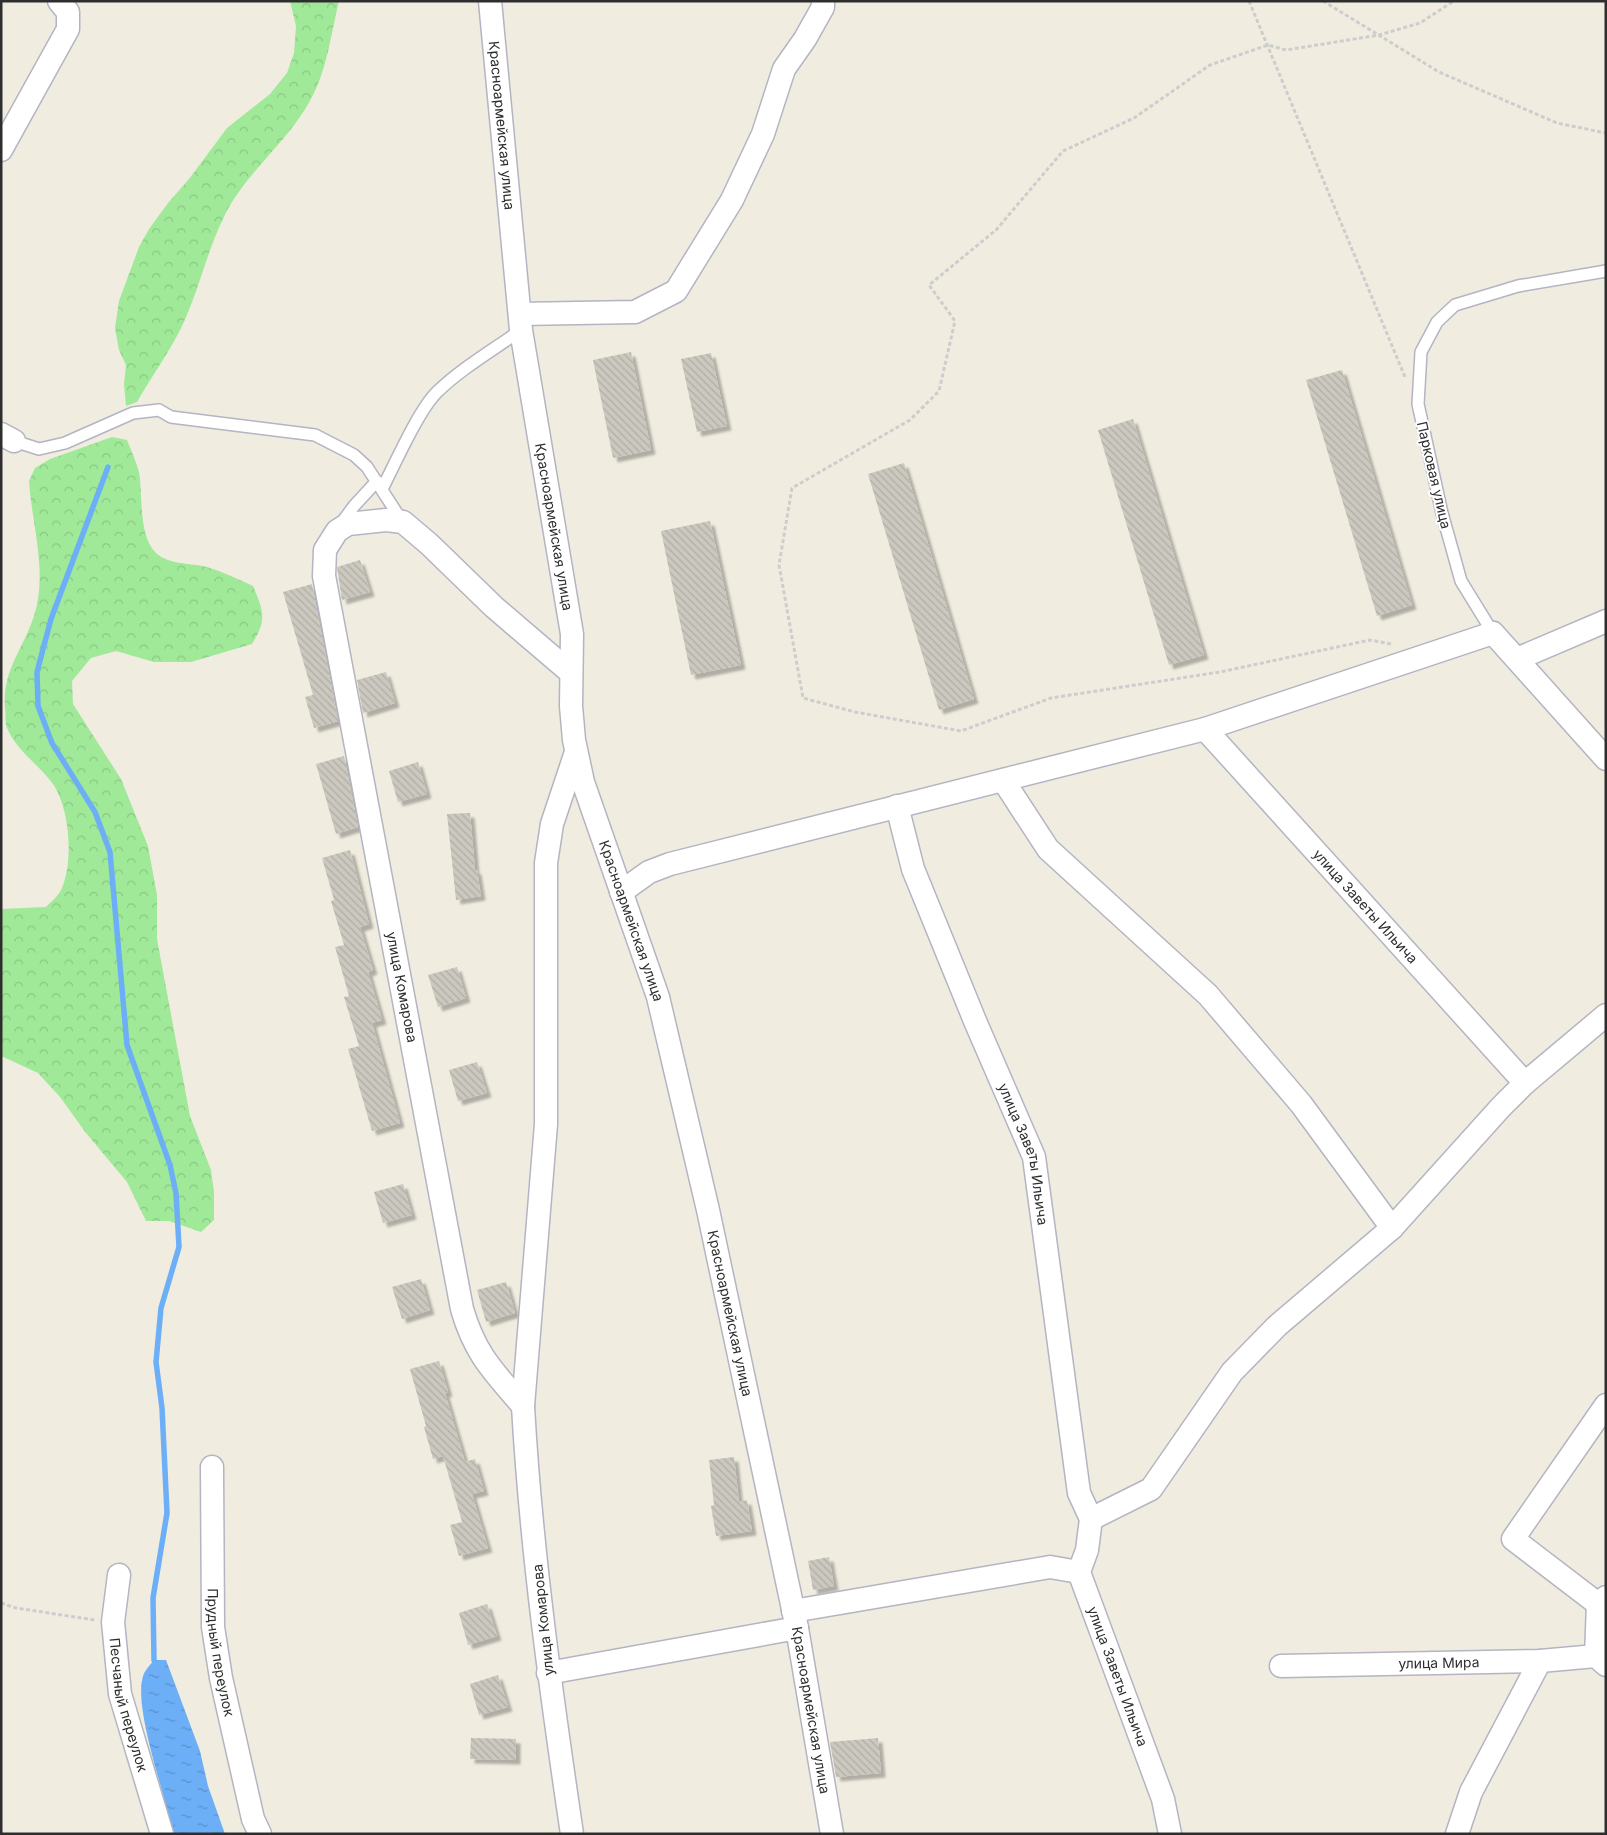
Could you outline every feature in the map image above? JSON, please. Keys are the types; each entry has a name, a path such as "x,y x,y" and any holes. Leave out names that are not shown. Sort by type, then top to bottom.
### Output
{"street":[{"path":"1,150 68,29 68,12 59,1"},
{"name":"Красноармейская улица","path":"490,1 521,322 572,634 570,672 576,751 585,790 658,997 708,1210 795,1620 832,1834"},
{"path":"521,322 636,312 676,291 732,200 763,134 784,69 806,38 823,4"},
{"path":"337,531 348,524 386,520 403,522 430,544 494,607 570,672"},
{"name":"улица Комарова","path":"337,531 324,550 324,576 462,1308 469,1332 481,1356 523,1406"},
{"path":"1517,659 1606,621"},
{"path":"621,892 649,872 670,864 1206,728 1493,633"},
{"name":"Парковая улица","path":"1493,633 1606,759"},
{"name":"улица Заветы Ильича","path":"1206,728 1525,1083"},
{"name":"улица Комарова","path":"572,1834 548,1672 523,1406 546,1124 546,863 552,824 576,751"},
{"path":"1002,780 1048,849 1208,994 1301,1104 1392,1228"},
{"name":"улица Заветы Ильича","path":"897,806 913,869 975,1021 1034,1157 1080,1493 1091,1519"},
{"path":"548,1672 1050,1567 1079,1572 1087,1550 1091,1519 1151,1489 1232,1372 1278,1326 1392,1228 1501,1106 1525,1083 1606,1015"},
{"path":"1602,1601 1513,1539 1606,1405"},
{"name":"Прудный переулок","path":"212,1467 213,1627 222,1678 251,1810 260,1834"},
{"name":"улица Заветы Ильича","path":"1079,1572 1163,1799 1170,1834"},
{"name":"Песчаный переулок","path":"119,1575 113,1622 120,1694 162,1834"},
{"name":"улица Мира","path":"1281,1666 1601,1661 1602,1601"},
{"path":"1456,1834 1471,1792 1540,1661"}],"lane":[{"name":"Парковая улица","path":"1493,633 1461,582 1442,513 1418,404 1421,352 1437,322 1455,305 1518,286 1606,271"},
{"path":"337,531 354,506 379,485 436,393 521,322"},
{"path":"8,437 39,449 65,442 133,413 160,410 171,417 315,435 354,455 379,485 403,522"}],"path":[{"path":"1249,1 1406,381"},
{"path":"1323,1 1439,72 1548,119 1606,133"},
{"path":"1397,646 1370,640 1220,672 1050,698 961,730 855,712 803,698 779,565 792,488 910,420 939,391 954,322 928,285 996,230 1062,151 1134,118 1210,65 1268,45 1286,50 1379,36 1420,23 1454,1"},
{"path":"1,1603 16,1608 113,1622"}],"green space":[{"path":"290,1 339,1 321,76 311,99 301,115 241,188 231,204 216,235 185,320 178,334 137,402 126,406 124,384 126,365 119,350 115,328 119,301 139,247 149,229 168,203 189,179 227,128 270,94 287,73 294,53 296,26"},
{"path":"112,437 127,440 135,460 139,472 144,526 150,546 156,553 167,560 213,569 253,586 260,603 262,616 260,628 252,644 191,662 154,662 116,651 91,658 72,681 73,704 121,779 148,846 157,895 157,939 190,1116 211,1170 214,1192 214,1220 201,1232 169,1221 146,1221 127,1182 86,1133 60,1097 38,1073 1,1056 1,909 46,907 61,890 68,866 69,851 66,821 59,795 53,784 16,743 6,724 5,695 7,683 14,661 34,616 40,583 38,549 29,481 35,468 50,459"}],"water":[{"path":"154,1660 166,1660 200,1751 208,1786 225,1834 173,1834 142,1709 141,1691 143,1676"}],"building":[{"path":"631,352 651,450 613,458 593,360"},
{"path":"711,353 727,426 697,432 681,359"},
{"path":"1342,370 1412,605 1377,616 1306,380"},
{"path":"1133,419 1204,655 1169,665 1098,430"},
{"path":"904,463 974,699 939,710 868,474"},
{"path":"710,521 741,665 691,675 661,531"},
{"path":"360,560 370,592 342,600 337,567"},
{"path":"312,584 338,721 314,728 305,697 313,695 283,592"},
{"path":"386,672 395,703 363,713 357,680"},
{"path":"344,756 358,827 336,834 316,764"},
{"path":"418,762 427,794 398,802 389,771"},
{"path":"470,813 475,870 477,870 481,896 456,900 447,814"},
{"path":"350,850 369,924 360,927 373,970 368,972 382,1020 372,1023 400,1123 372,1131 348,1049 359,1046 344,997 349,996 335,947 344,945 331,901 334,900 322,858"},
{"path":"457,967 466,998 438,1007 428,975"},
{"path":"477,1062 487,1093 458,1101 449,1070"},
{"path":"403,1184 412,1215 383,1223 374,1192"},
{"path":"421,1279 430,1310 402,1319 392,1287"},
{"path":"506,1282 515,1313 486,1322 477,1290"},
{"path":"439,1361 448,1392 445,1393 465,1462 475,1459 484,1491 472,1494 488,1548 459,1556 450,1525 462,1522 443,1456 433,1459 410,1369"},
{"path":"734,1457 739,1502 747,1500 752,1531 716,1536 711,1506 714,1505 709,1460"},
{"path":"829,1557 834,1586 813,1590 808,1561"},
{"path":"487,1604 497,1636 468,1645 459,1613"},
{"path":"498,1675 508,1707 479,1715 470,1684"},
{"path":"471,1738 516,1739 516,1760 470,1759"},
{"path":"878,1738 881,1773 836,1777 830,1742"}],"waterway":[{"path":"108,467 51,619 37,672 38,706 52,743 95,812 110,852 127,1045 170,1165 176,1193 179,1247 161,1308 156,1362 162,1408 167,1513 153,1598 154,1660"}]}
